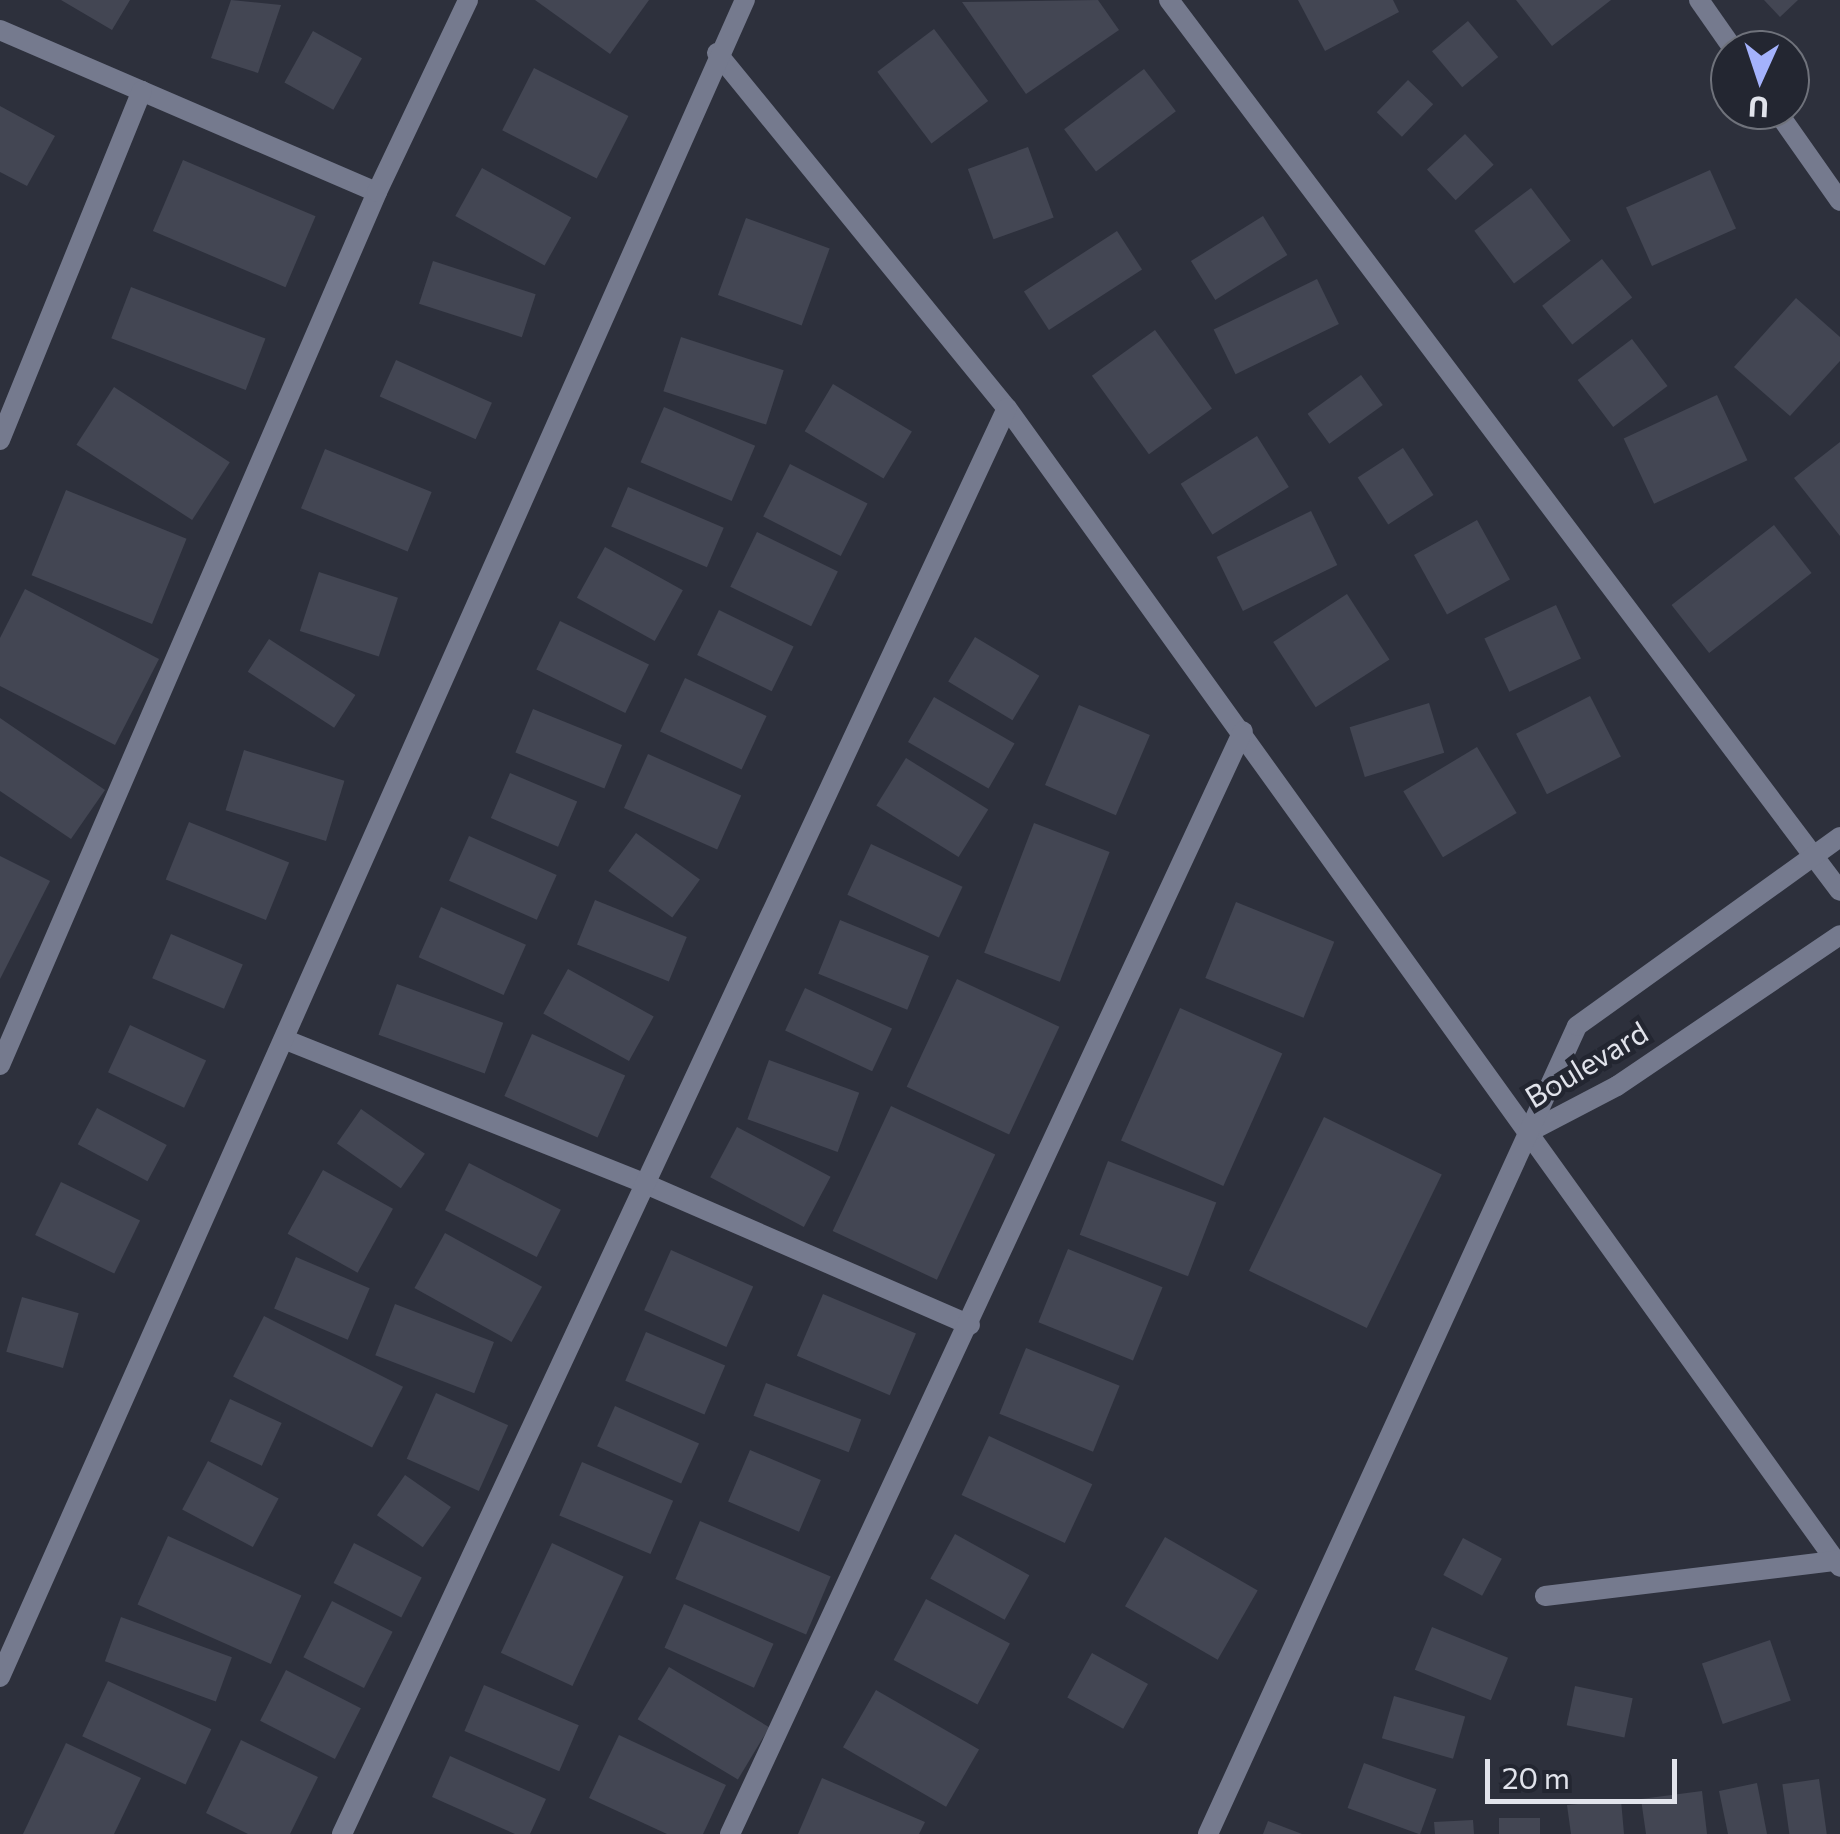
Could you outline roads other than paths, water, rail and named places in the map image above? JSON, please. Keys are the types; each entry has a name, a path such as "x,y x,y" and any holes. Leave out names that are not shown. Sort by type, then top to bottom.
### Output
{"street":[{"path":"0,1065 377,192 468,0"},
{"path":"0,1678 286,1040 718,53 745,0"},
{"path":"1169,0 1840,891"},
{"path":"1699,0 1720,30"},
{"path":"0,30 377,192"},
{"path":"718,53 1008,408 1838,1564 1545,1596"},
{"path":"0,440 142,91"},
{"path":"1790,130 1840,200"},
{"path":"342,1834 1008,408"},
{"path":"730,1834 1243,732"},
{"name":"Boulevard","path":"1529,1132 1577,1026 1840,838"},
{"name":"Boulevard","path":"1529,1132 1617,1086 1840,935"},
{"path":"286,1040 648,1185 970,1325"},
{"path":"1208,1834 1529,1132"}]}
